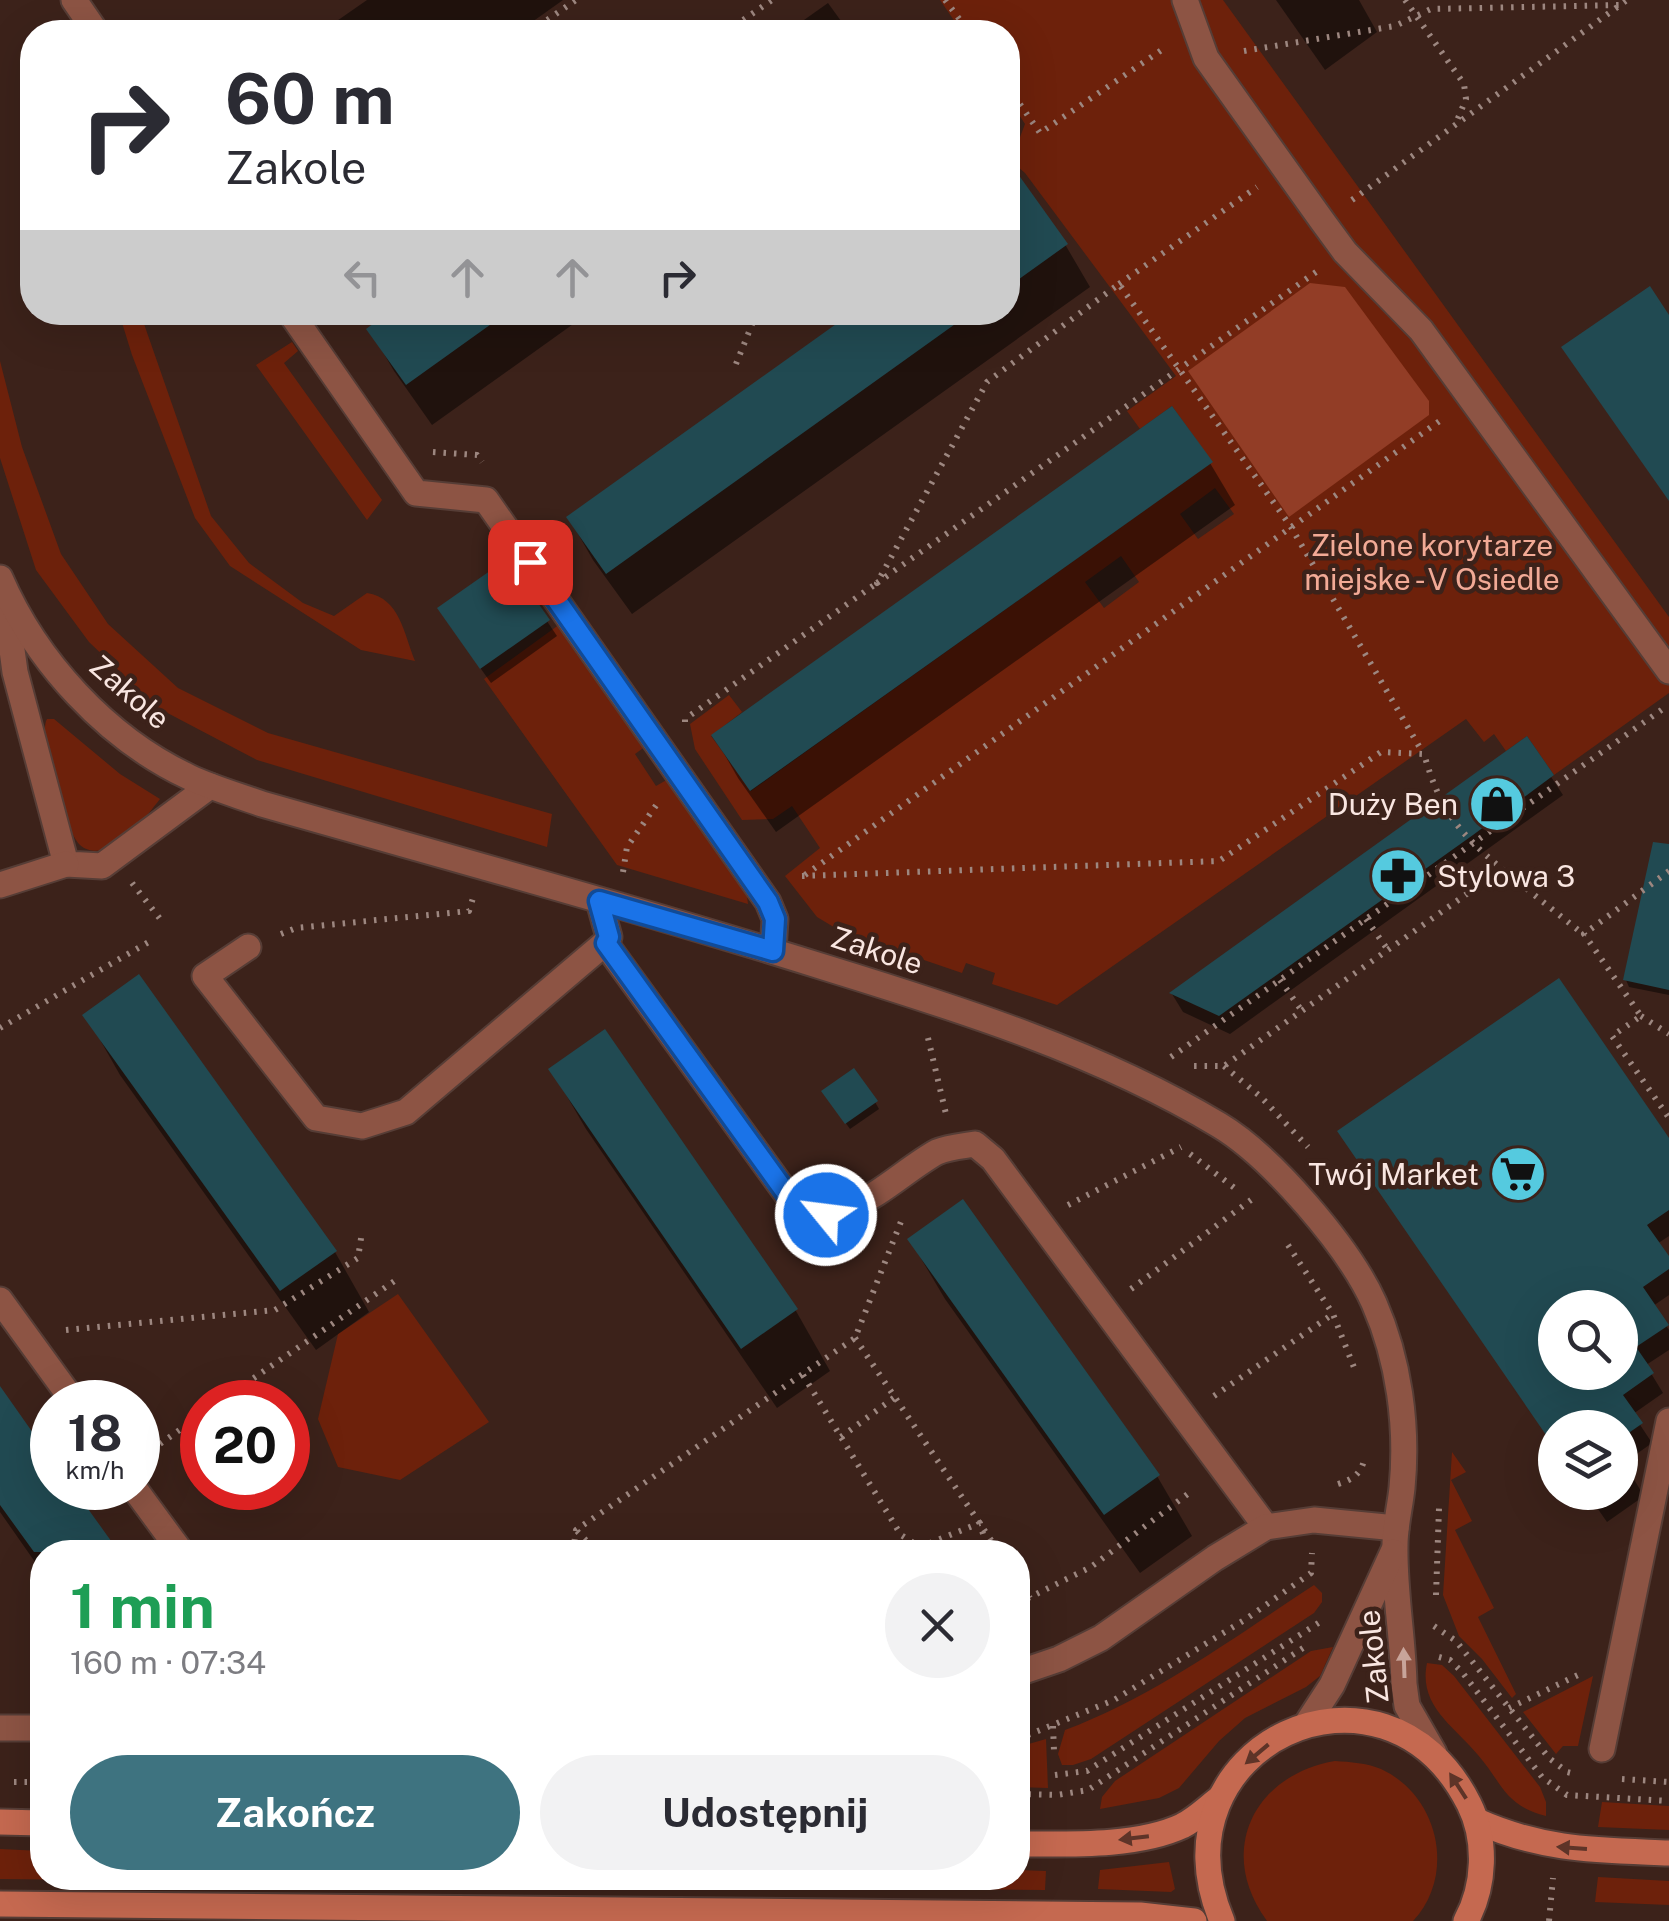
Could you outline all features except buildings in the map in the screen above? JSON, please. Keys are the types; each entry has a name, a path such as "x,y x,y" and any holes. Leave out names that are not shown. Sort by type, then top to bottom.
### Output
{"main road":[{"path":"1222,1921 1211,1896 1206,1863 1209,1829 1220,1798 1235,1773 1280,1736 1340,1720 1374,1723 1406,1734 1434,1753 1459,1785 1478,1821 1482,1853 1479,1886 1466,1921"},
{"path":"1030,1844 1104,1841 1164,1833 1186,1824 1220,1798"},
{"path":"1478,1821 1513,1837 1556,1847 1669,1854"},
{"path":"0,1822 30,1822"},
{"path":"0,1904 1140,1915 1194,1921"}],"street":[{"path":"1185,0 1206,58 1323,222 1345,252 1421,330 1669,670"},
{"path":"299,325 416,493 486,500 768,902 775,919 773,951"},
{"path":"2,582 15,672 66,864"},
{"name":"Zakole","path":"2,582 42,652 71,687 125,738 185,775 262,804 892,988 1106,1065 1240,1140 1316,1216 1352,1263 1374,1304 1399,1385 1402,1485 1395,1538 1407,1706 1434,1753"},
{"path":"0,886 5,881 66,864 102,866 210,786"},
{"path":"248,947 205,976 316,1118 362,1126 406,1112 606,943 609,937 599,901"},
{"path":"606,943 794,1204 810,1214 826,1215 857,1204 941,1150 975,1144 992,1160 1266,1527"},
{"path":"0,1300 58,1380"},
{"path":"1602,1749 1669,1421"},
{"path":"150,1510 172,1540"},
{"path":"1030,1669 1101,1638 1214,1558 1266,1527 1314,1520 1395,1538"},
{"name":"Zakole","path":"1306,1726 1339,1671 1395,1538"},
{"path":"0,1728 30,1728"}],"path":[{"path":"547,20 576,0"},
{"path":"743,20 772,0"},
{"path":"1405,0 1464,84 1466,100 1455,126"},
{"path":"1206,58 1395,26 1432,10 1625,2"},
{"path":"1323,222 1625,2"},
{"path":"1020,104 1040,133 1196,26"},
{"path":"877,583 987,382 1118,284 1285,168"},
{"path":"686,736 685,719 1345,252"},
{"path":"1118,284 1290,528 1424,754 1436,797 1472,844 1584,934 1640,1016 1669,1034"},
{"path":"736,364 752,325"},
{"path":"768,902 1471,398"},
{"path":"1170,1058 1669,705"},
{"path":"802,876 1218,861 1381,752 1424,754"},
{"path":"622,876 627,847 661,798"},
{"path":"1153,1051 1196,1068 1224,1066 1502,869"},
{"path":"1584,934 1669,872"},
{"path":"128,878 161,920"},
{"path":"456,892 490,903"},
{"path":"248,947 296,928 469,911 473,898"},
{"path":"1366,919 1388,950"},
{"path":"0,1028 154,939"},
{"path":"1280,980 1302,1011"},
{"path":"1640,1016 1612,1036 1669,1118"},
{"path":"928,1037 946,1044"},
{"path":"1102,1310 1251,1200 1166,1139"},
{"path":"1037,1220 1181,1147"},
{"path":"575,1540 576,1530 855,1338 902,1217"},
{"path":"1276,1231 1333,1314 1356,1373"},
{"path":"24,1334 275,1310 358,1258 362,1232"},
{"path":"251,1380 396,1280"},
{"path":"1182,1418 1333,1314"},
{"path":"855,1338 992,1540"},
{"path":"802,1375 901,1534 910,1540"},
{"path":"841,1437 894,1397"},
{"path":"1030,1735 1114,1700 1311,1573 1316,1486 1353,1479 1362,1468 1366,1441"},
{"path":"1030,1598 1090,1566 1206,1480"},
{"path":"938,1540 980,1523"},
{"path":"980,1523 985,1540"},
{"path":"576,1530 586,1540"},
{"path":"1509,1708 1621,1655"},
{"path":"1053,1726 1054,1751"},
{"path":"1604,1778 1669,1782"}],"green space":[{"name":"Zielone korytarze miejske - V Osiedle","path":"940,0 1223,0 1669,617 1669,693 1554,775 1527,736 1506,751 1494,734 1484,742 1466,719 1057,1005 992,984 995,973 966,963 962,973 842,932 817,917 785,876 820,848 792,806 773,819 742,820 695,749 690,724 729,695 742,712 711,736 751,791 1212,462 1172,406 1140,429 1127,411 1176,376 1020,169 1020,137 1025,124 1020,116 1020,20 954,20","holes":["1215,488 1234,514 1198,539 1180,514","1121,556 1139,582 1104,608 1085,582"]},
{"path":"123,325 144,325 211,516 249,563 303,603 334,616 367,593 378,596 394,610 415,661 361,650 230,566 195,518"},
{"path":"292,342 298,351 284,363 382,500 367,520 256,365"},
{"path":"0,361 22,447 61,554 108,624 178,688 268,733 552,814 547,847 257,760 158,708 89,642 36,570 0,458"},
{"path":"560,624 646,746 635,754 656,786 670,778 746,889 748,904 617,865 484,679"},
{"path":"47,719 54,719 120,774 160,799 134,829 111,847 87,849 74,836 49,762"},
{"path":"398,1294 489,1422 400,1480 338,1467 318,1419 338,1334"},
{"path":"1452,1452 1466,1472 1451,1480 1472,1521 1455,1530 1494,1608 1478,1617 1516,1694 1512,1698 1459,1636 1443,1595"},
{"path":"1314,1585 1322,1593 1322,1602 1314,1613 1091,1759 1062,1765 1058,1754 1065,1730 1162,1683"},
{"path":"1333,1647 1320,1676 1245,1718 1219,1741 1179,1788 1159,1798 1100,1809 1102,1797 1115,1781 1311,1651"},
{"path":"1427,1663 1442,1665 1454,1676 1540,1787 1546,1816 1513,1800 1440,1714 1428,1691"},
{"path":"1593,1676 1578,1746 1563,1746 1556,1754 1523,1712"},
{"path":"1046,1739 1048,1788 1030,1787 1030,1744"},
{"path":"1335,1761 1381,1769 1401,1781 1428,1816 1435,1837 1435,1881 1427,1902 1413,1921 1267,1921 1252,1895 1244,1844 1251,1820 1283,1782 1306,1769"},
{"path":"1602,1802 1669,1806 1669,1830 1598,1827"},
{"path":"0,1849 30,1850 30,1879 0,1879"},
{"path":"1169,1862 1175,1889 1171,1892 1098,1889 1100,1870"},
{"path":"1030,1870 1046,1871 1045,1890 1030,1890"},
{"path":"1598,1877 1669,1881 1669,1905 1595,1902"}],"shaded area":[{"path":"1310,283 1345,287 1429,401 1429,415 1289,517 1188,371"}],"place":[{"name":"Duży Ben","path":"1497,804"},
{"name":"Stylowa 3","path":"1398,876"},
{"name":"Twój Market","path":"1518,1174"}],"route":[{"path":"530,562 768,902 775,919 773,951 599,901 609,937 606,943 794,1204 810,1214 826,1215"}]}
